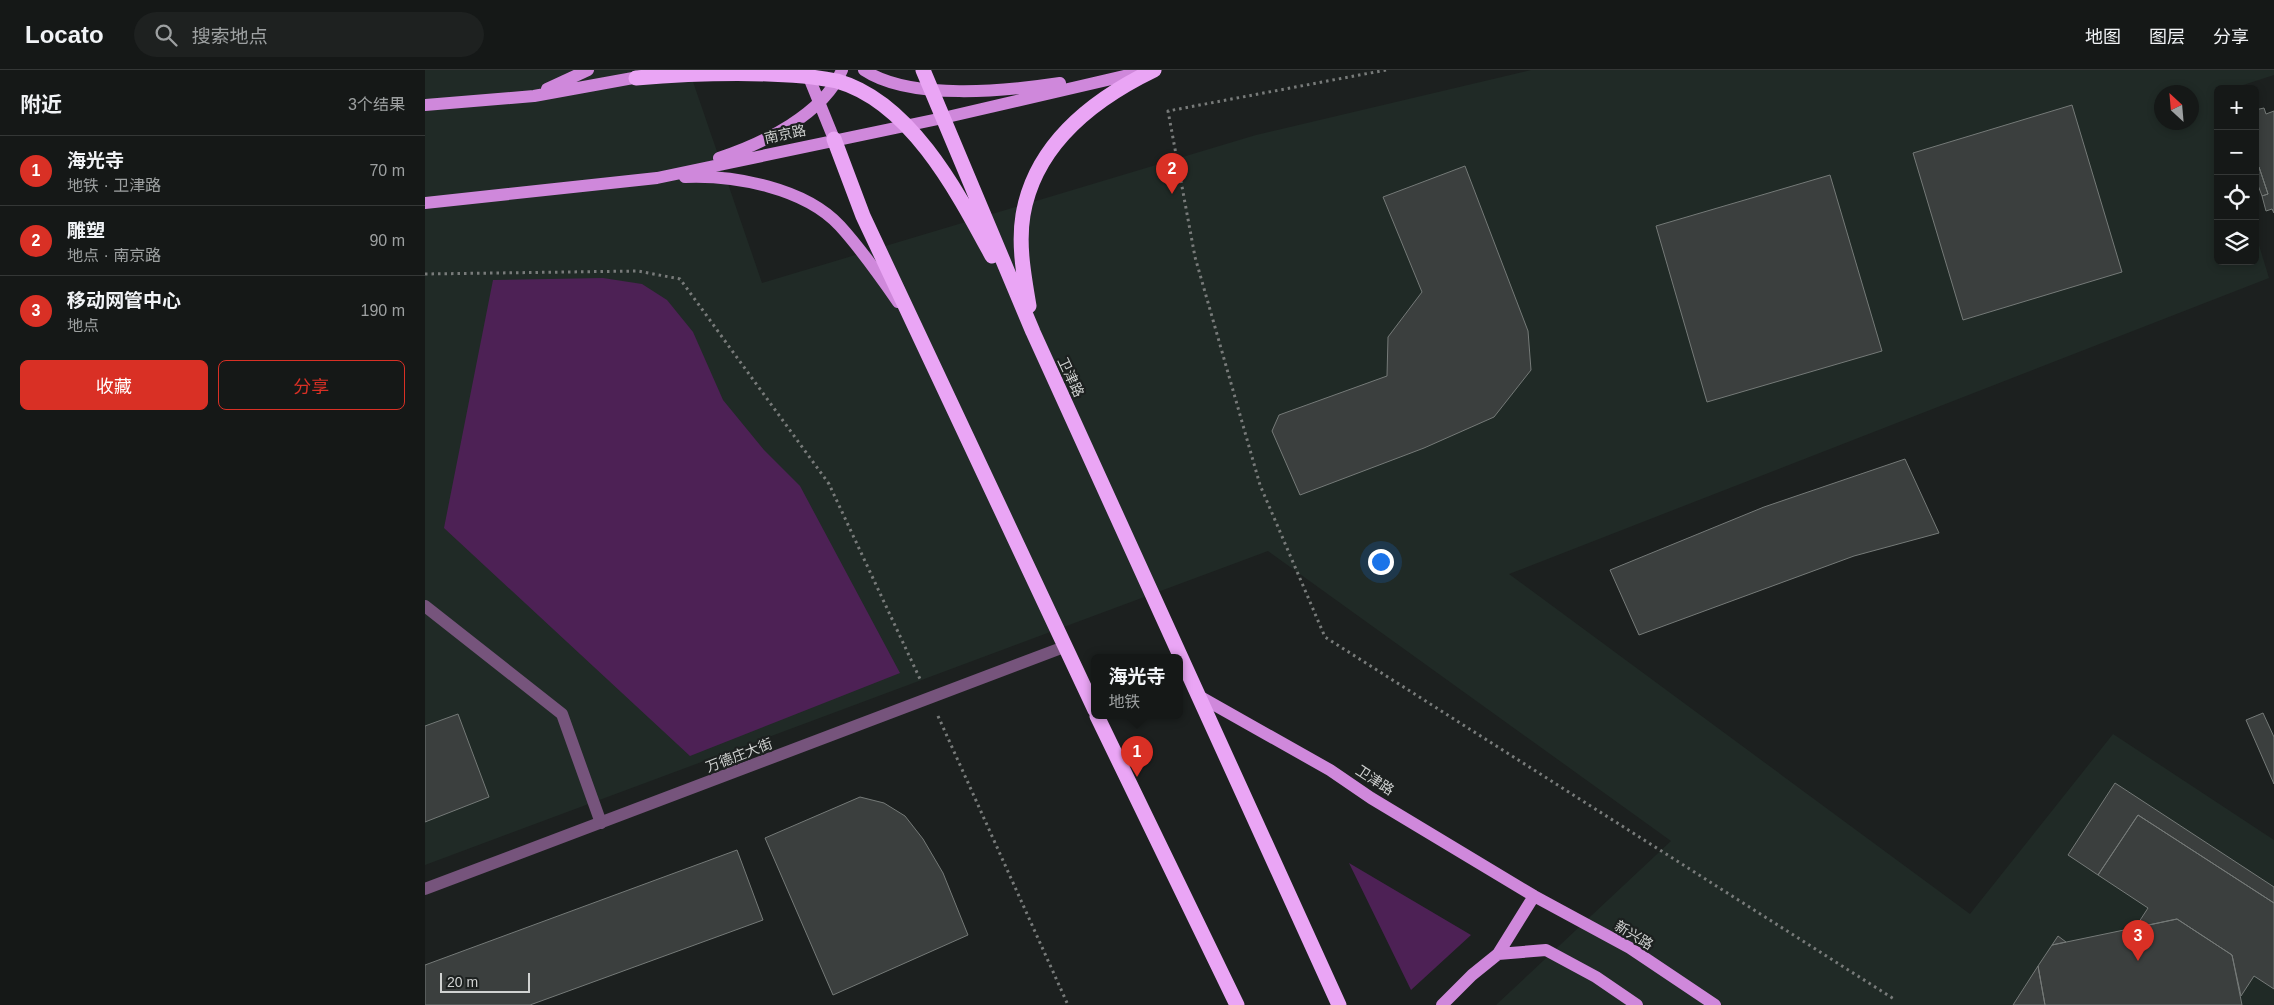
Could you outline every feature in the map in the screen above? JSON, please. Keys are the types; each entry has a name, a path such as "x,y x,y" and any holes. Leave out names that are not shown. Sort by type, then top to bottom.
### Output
{"highway":[{"name":"卫津路","path":"923,70 1033,332 1178,654"},
{"path":"1033,332 1023,270 1021,240 1023,215 1037,170 1068,128 1088,111 1131,81 1154,70"},
{"path":"637,78 747,72 807,73 840,76 882,104 907,125 931,156 977,229 1033,332"},
{"path":"834,139 863,216 1091,702"},
{"name":"卫津路","path":"1183,664 1339,1005"},
{"path":"1098,719 1237,1005"}],"main road":[{"path":"534,96 588,70"},
{"path":"425,105 534,96 637,78 671,70"},
{"path":"864,70 908,87 932,91 1019,88 1146,70"},
{"name":"南京路","path":"425,203 657,178 834,139 943,118 1146,70"},
{"path":"807,73 834,139"},
{"path":"657,178 725,156 760,141 820,104 840,76"},
{"path":"657,178 689,176 732,180 789,192 839,225 883,281 914,325"},
{"name":"卫津路","path":"1197,695 1330,770 1371,798 1534,896"},
{"path":"1442,1005 1498,954 1534,896"},
{"name":"新兴路","path":"1534,896 1630,948 1715,1005"},
{"path":"1498,954 1546,950 1596,977 1637,1005"}],"street":[{"path":"425,606 562,714 601,823"},
{"name":"万德庄大街","path":"425,889 1064,647"}],"path":[{"path":"1386,70 1168,111 1195,258 1260,485 1325,638 1894,999"},
{"path":"425,274 638,271 681,279 829,484 929,698 1068,1005"}],"shaded area":[{"path":"425,70 689,70 762,283 1256,135 1531,70 2274,70 2274,75 2243,85 2214,85 2214,265 2259,265 2259,245 2269,278 1509,574 1970,914 2113,734 2274,840 2274,1005 1496,1005 1671,841 1268,551 425,865"},
{"path":"603,278 642,284 667,300 693,332 723,400 764,450 800,486 900,673 690,756 444,528 493,280"},
{"path":"1349,863 1471,935 1411,990"}],"building":[{"path":"2072,105 2122,272 1963,320 1913,153"},
{"path":"2264,108 2266,114 2274,111 2274,213 2272,209 2266,211 2262,196 2268,194 2259,167 2259,109"},
{"path":"1465,166 1528,331 1531,370 1494,417 1424,448 1300,495 1272,431 1279,415 1387,376 1388,337 1422,292 1383,197"},
{"path":"2259,167 2268,194 2262,196 2259,188"},
{"path":"1830,175 1882,351 1707,402 1656,226"},
{"path":"1905,459 1939,533 1854,556 1639,635 1610,570 1764,507"},
{"path":"2263,713 2274,737 2274,784 2246,720"},
{"path":"458,714 489,797 425,822 425,726"},
{"path":"2115,783 2274,887 2274,903 2138,815 2098,875 2068,855"},
{"path":"860,797 884,803 905,816 923,839 943,873 968,935 833,995 765,838"},
{"path":"2138,815 2274,903 2274,989 2254,976 2241,996 2232,955 2177,919 2135,928 2148,908 2098,875"},
{"path":"737,850 763,920 530,1005 425,1005 425,965"},
{"path":"2177,919 2232,955 2242,1005 2045,1005 2038,966 2052,945"},
{"path":"2058,936 2066,942 2052,945"},
{"path":"2038,966 2045,1005 2013,1005"}],"place":[{"name":"雕塑","path":"1172,194"},
{"name":"海光寺","path":"1137,777"},
{"name":"移动网管中心","path":"2138,961"}]}
